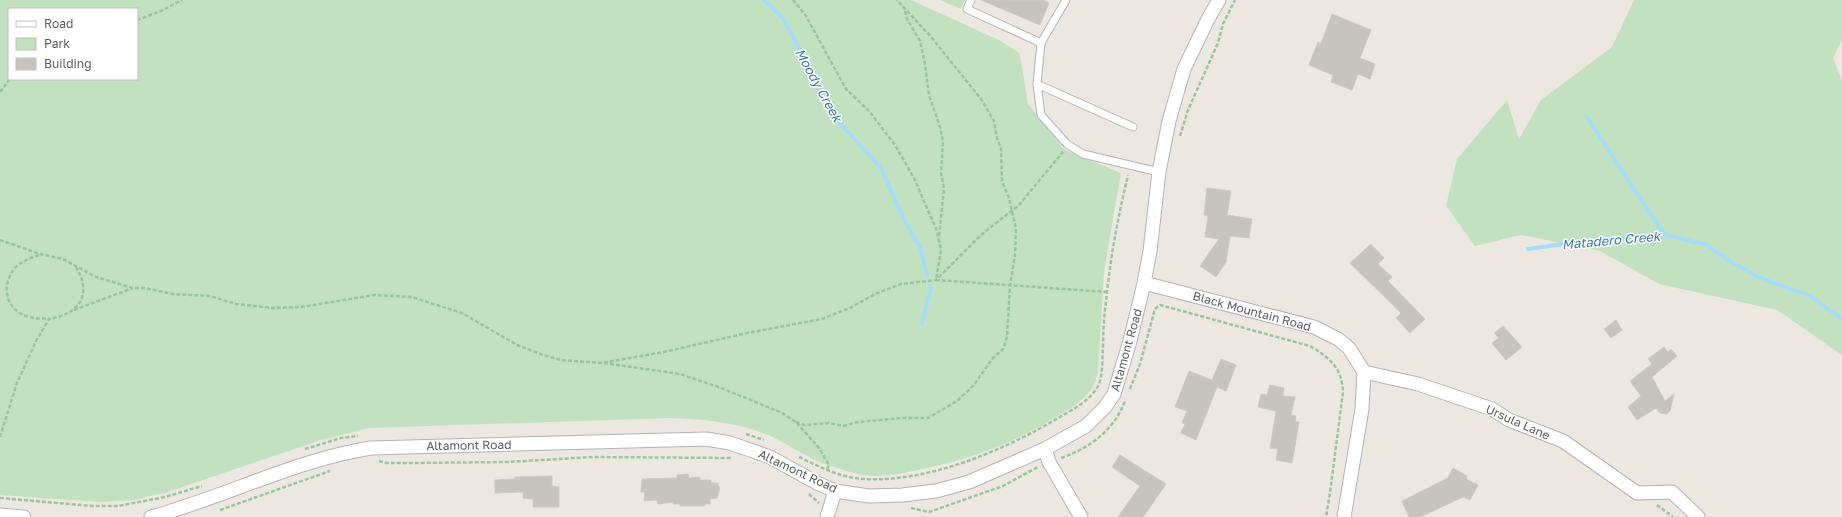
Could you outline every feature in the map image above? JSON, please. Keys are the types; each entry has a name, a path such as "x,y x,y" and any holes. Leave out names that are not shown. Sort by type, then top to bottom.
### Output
{"street":[{"name":"Altamont Road","path":"151,517 182,509 321,459 350,451 379,448 706,439 730,443 770,457 812,488 869,496 902,495 936,491 969,482 1045,449 1086,426 1106,407 1114,394 1130,341 1144,283 1150,251 1159,172 1169,121 1184,69 1208,19 1219,0"},
{"name":"Black Mountain Road","path":"1144,283 1314,327 1338,339 1349,348 1364,372"},
{"path":"1344,517 1362,409 1364,372"},
{"name":"Ursula Lane","path":"1364,372 1418,384 1492,409 1509,420 1563,441 1634,492 1672,492 1698,517"},
{"path":"1045,449 1049,462 1081,517"},
{"path":"829,511 835,491"},
{"path":"0,515 24,517"}],"lane":[{"path":"971,0 967,9 1041,43"},
{"path":"1066,0 1041,43 1037,84 1041,115 1067,144 1083,154 1159,172"},
{"path":"1037,84 1133,127"}],"path":[{"path":"138,20 161,11 182,0"},
{"path":"793,0 806,16 846,89 869,111 895,146 914,178 937,230 941,250 936,280"},
{"path":"0,240 40,254 63,259 96,277 134,288 144,288 173,294 210,296 236,304 273,308 302,307 374,295 412,297 462,312 517,345 543,356 561,360 601,363 680,374 724,388 782,413 804,425 829,424 843,426 858,422 902,418 928,418 957,401 973,386 993,358 1003,349 1007,337 1010,286 1016,240 1012,210 1002,181 1001,149 997,138 994,121 981,99 932,38 897,0"},
{"path":"1180,137 1188,110 1218,43 1223,24 1235,0"},
{"path":"905,10 907,19 920,41 929,95 940,127 943,142 941,173 944,188 939,242"},
{"path":"0,92 9,80"},
{"path":"936,280 981,235 1019,204 1065,150 1067,144"},
{"path":"798,456 828,470 848,477 864,480 908,477 970,460 1002,448 1043,427 1078,406 1098,384 1102,370 1109,267 1130,164"},
{"path":"40,254 23,261 15,268 7,279 5,291 10,305 19,313 30,317 49,319 61,317 74,310 134,288"},
{"path":"74,310 83,296 84,286 82,276 76,266"},
{"path":"601,363 664,352 747,332 822,320 875,294 901,284 936,280 1107,292"},
{"path":"1129,392 1140,364 1155,309 1160,305 1310,346 1334,364 1343,380 1343,392 1326,517"},
{"path":"0,437 17,383 36,341 49,319"},
{"path":"905,506 929,512 1003,486 1049,462 1073,454 1100,438 1121,414 1126,399"},
{"path":"796,422 824,456 829,466 828,470 812,488 819,503 829,511"},
{"path":"742,433 766,441"},
{"path":"300,451 341,438 361,436"},
{"path":"376,461 387,463 412,463 508,462 593,457 738,458"},
{"path":"216,511 333,470"},
{"path":"0,498 92,506 118,506 165,497 208,484"}],"green space":[{"path":"0,0 911,0 1001,41 1019,53 1028,104 1065,150 1121,173 1104,272 1098,371 1096,380 1085,396 1070,409 1044,424 990,450 932,467 896,474 875,476 846,471 822,463 768,435 732,424 708,420 670,418 369,428 321,440 168,492 133,500 100,502 0,495"},
{"path":"940,0 965,0 961,9"},
{"path":"1634,0 1842,0 1842,40 1833,58 1842,81 1842,355 1777,310 1659,284 1600,251 1521,235 1475,246 1446,206 1457,159 1507,100 1519,139 1541,100 1612,47"}],"building":[{"path":"981,0 1042,0 1049,3 1040,25"},
{"path":"1332,14 1371,30 1360,58 1375,64 1370,79 1358,74 1352,90 1331,82 1333,75 1309,65 1318,42 1321,44"},
{"path":"1207,188 1231,191 1227,215 1252,219 1249,238 1230,236 1226,262 1216,277 1200,266 1219,239 1205,237 1208,216 1204,215"},
{"path":"1371,244 1384,258 1378,264 1392,277 1388,281 1425,319 1410,333 1396,318 1401,313 1350,263"},
{"path":"1616,320 1622,330 1611,338 1604,329"},
{"path":"1503,326 1522,347 1506,360 1492,343 1499,338 1494,333"},
{"path":"1664,347 1668,352 1671,349 1677,356 1652,377 1665,401 1674,394 1670,411 1667,414 1660,413 1656,408 1637,420 1628,407 1641,396 1630,381 1652,364 1648,359"},
{"path":"1221,359 1236,365 1226,391 1217,387 1196,440 1181,433 1185,424 1182,423 1187,411 1175,407 1189,371 1212,380"},
{"path":"1270,385 1284,388 1283,396 1295,397 1291,415 1296,416 1295,422 1299,422 1292,463 1276,460 1278,449 1270,448 1276,411 1258,407 1261,394 1267,395"},
{"path":"1120,455 1166,484 1143,517 1118,517 1140,486 1112,467"},
{"path":"1453,468 1467,476 1466,479 1478,485 1470,500 1463,497 1420,517 1409,517 1402,501 1448,478"},
{"path":"688,474 689,478 700,477 700,480 711,480 711,483 718,483 720,488 717,498 710,499 710,504 705,504 705,506 680,506 680,504 673,504 673,502 658,504 657,500 644,501 645,492 641,492 642,479 677,478 677,475"},
{"path":"552,476 552,486 559,487 559,507 533,507 533,499 523,498 523,492 495,493 495,480 515,479 515,477"}],"waterway":[{"name":"Moody Creek","path":"764,0 783,18 836,119 881,168 904,220 920,247 927,275"},
{"path":"1587,117 1665,235"},
{"name":"Matadero Creek","path":"1528,249 1605,238 1665,235 1707,245 1726,259 1758,277 1810,296 1842,319"},
{"name":"Moody Creek","path":"922,323 931,288"}]}
